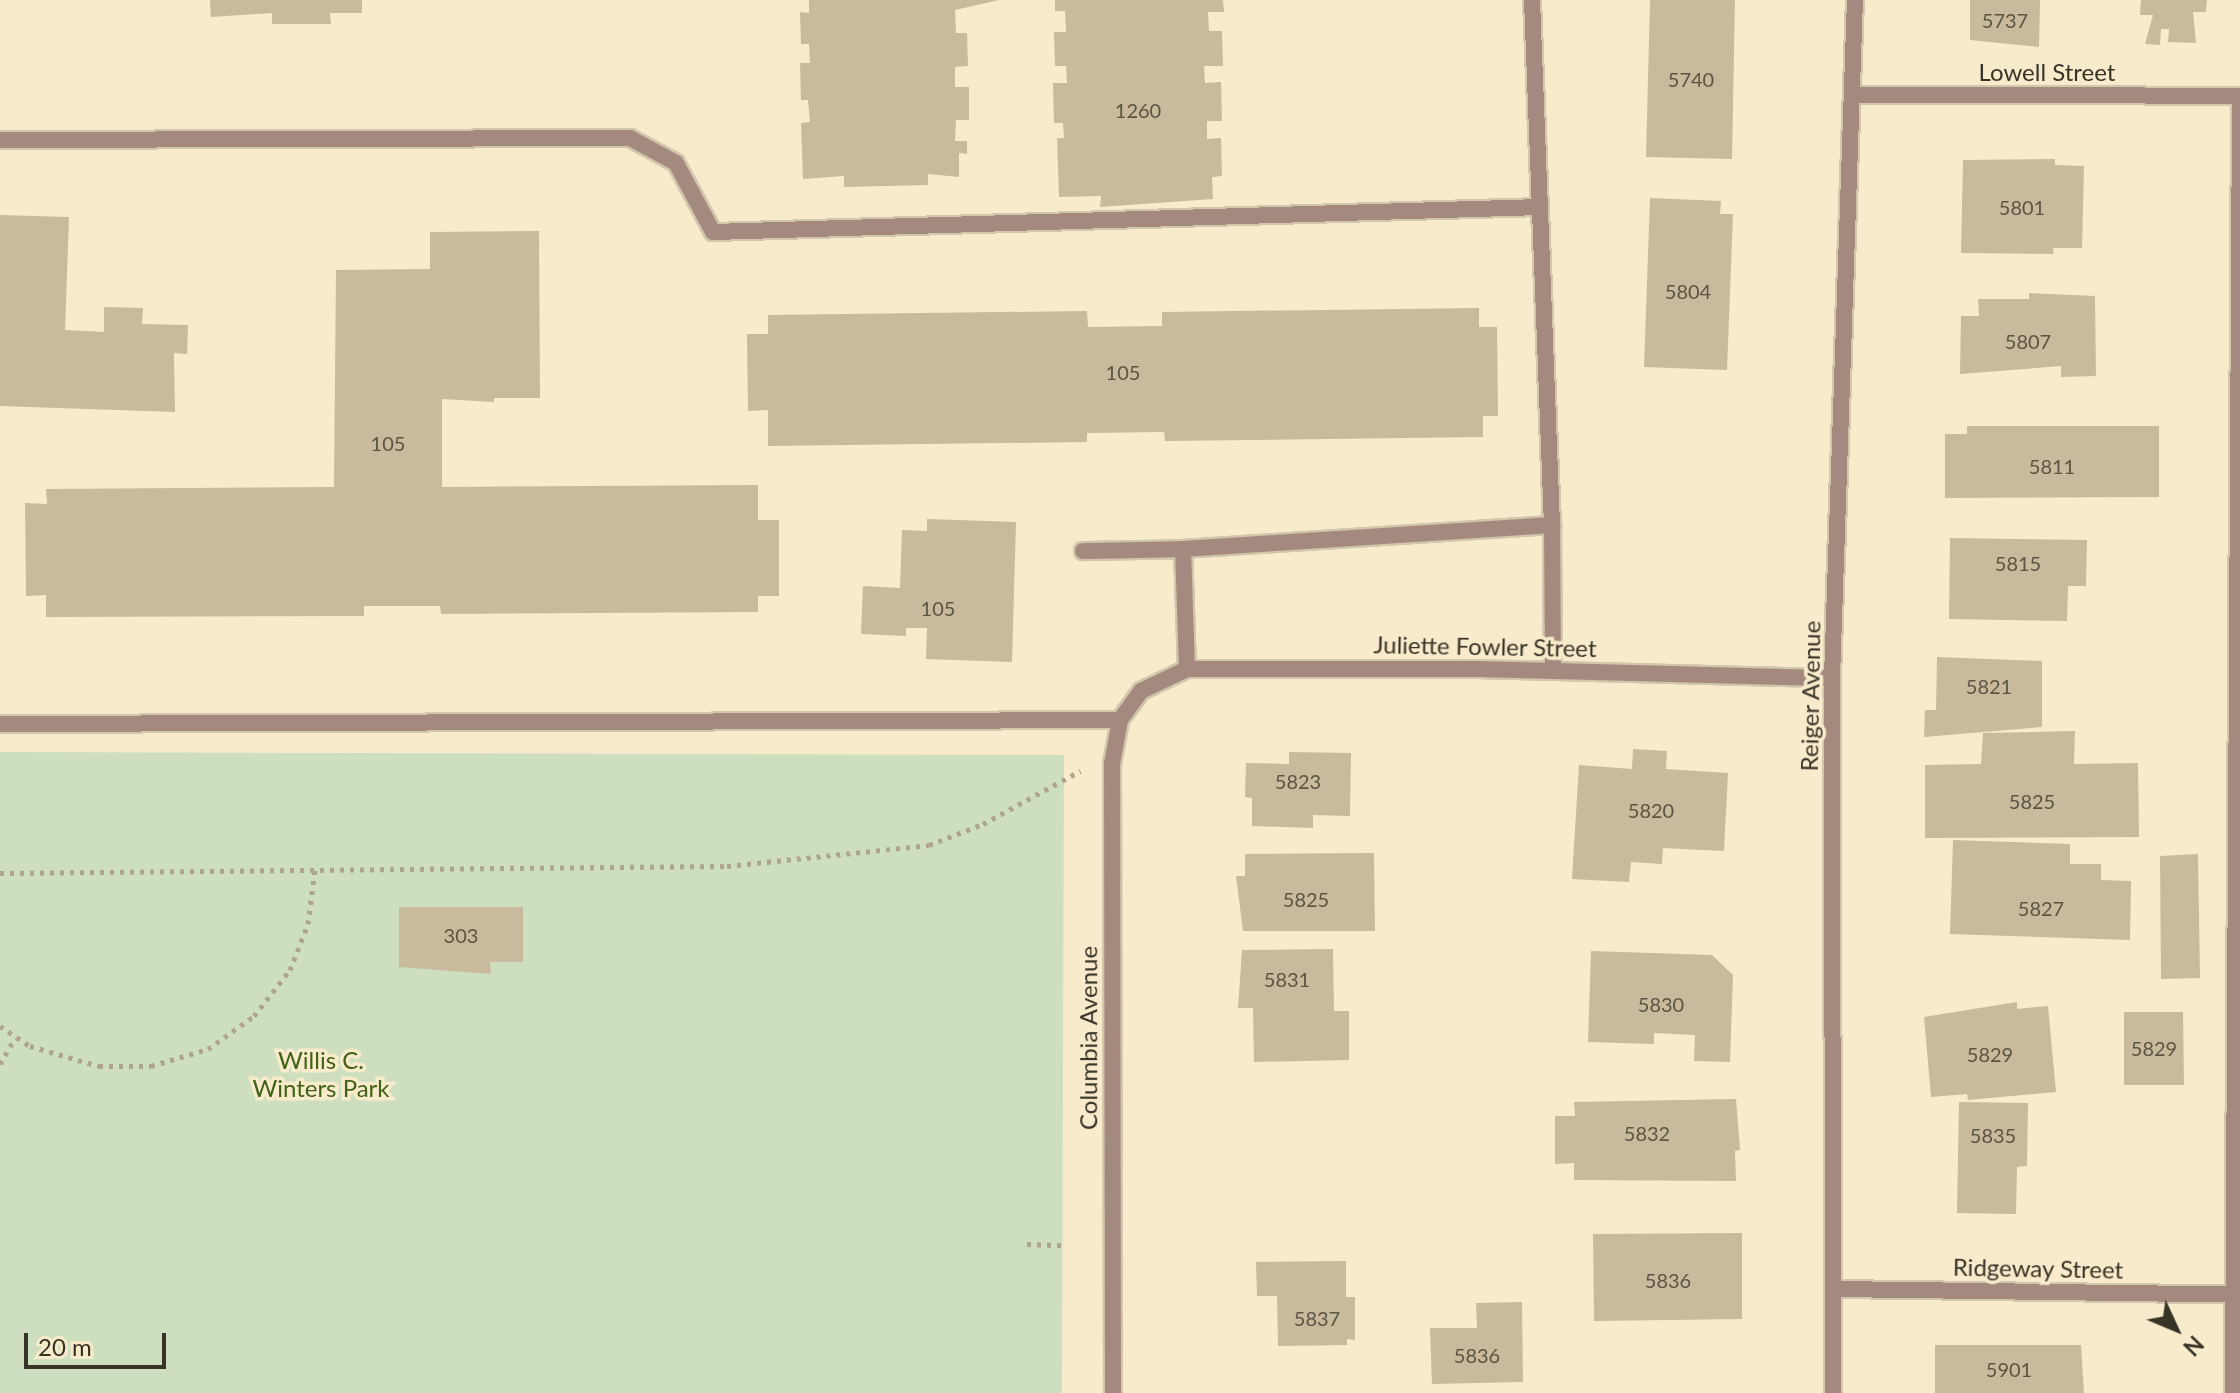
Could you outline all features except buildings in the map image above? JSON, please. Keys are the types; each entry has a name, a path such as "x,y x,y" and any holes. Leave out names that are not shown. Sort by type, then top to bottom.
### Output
{"street":[{"path":"1532,0 1552,525 1553,670"},
{"name":"Reiger Avenue","path":"1833,1393 1832,678 1855,0"},
{"name":"Lowell Street","path":"1854,95 2240,96"},
{"path":"2233,1393 2237,1295 2240,96"},
{"path":"0,140 630,138 676,163 713,232 1540,207"},
{"path":"1083,551 1183,549 1552,525"},
{"path":"1183,549 1187,669"},
{"name":"Juliette Fowler Street","path":"1141,691 1187,669 1553,670 1832,678"},
{"name":"Columbia Avenue","path":"1113,1393 1112,764 1120,720 1141,691"},
{"path":"0,724 1120,720"},
{"name":"Ridgeway Street","path":"1835,1289 2237,1295"}],"path":[{"path":"0,873 727,866 929,845 983,824 1073,773 1112,764"},
{"path":"0,1026 15,1038 63,1058 124,1069 179,1060 231,1036 290,970 308,924 315,869"},
{"path":"0,1064 15,1038"},
{"path":"1027,1244 1061,1245"}],"green space":[{"name":"Willis C. Winters Park","path":"0,752 1064,755 1062,1393 0,1393"}]}
